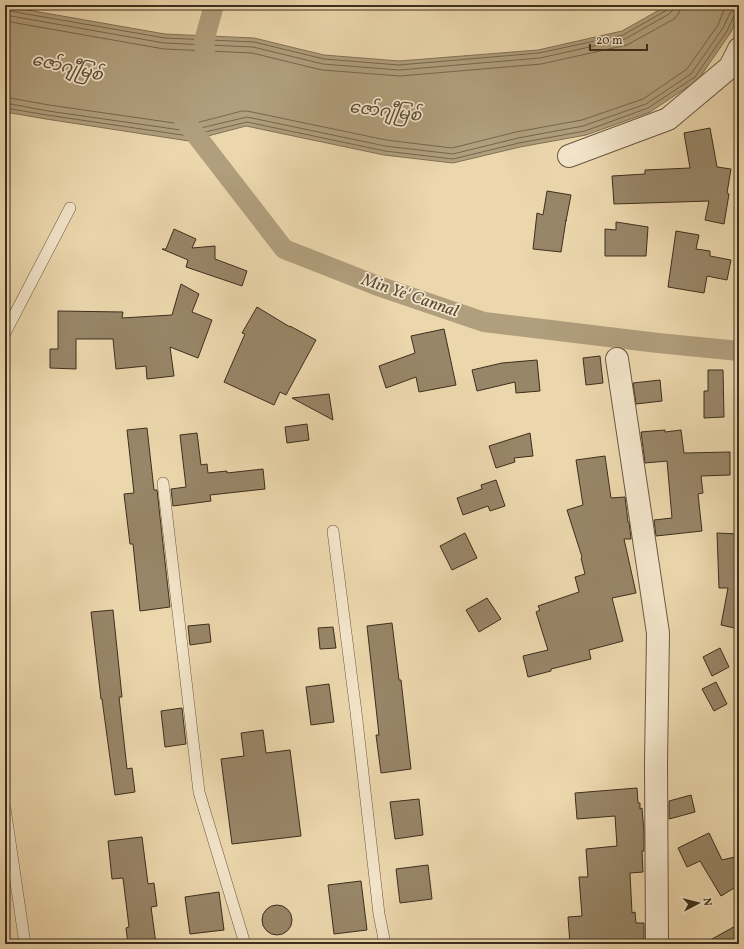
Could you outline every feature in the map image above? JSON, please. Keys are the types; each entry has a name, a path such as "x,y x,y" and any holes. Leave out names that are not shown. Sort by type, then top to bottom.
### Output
{"street":[{"path":"569,156 668,119 730,66 739,49"},
{"path":"617,358 658,633 656,763 657,944"}],"lane":[{"path":"5,333 70,208"},
{"path":"163,483 199,792 245,944"},
{"path":"333,531 356,712 379,914 386,944"},
{"path":"5,808 25,944"}],"water":[{"name":"ဇော်ဂျီမြစ်","path":"668,5 739,5 739,14 731,32 698,80 650,112 586,135 520,147 453,163 384,155 246,126 189,141 5,112 5,6 165,34 254,38 324,55 399,61 538,50 622,31"}],"building":[{"path":"710,128 717,167 731,169 724,224 705,220 709,201 614,204 612,176 645,174 645,170 690,168 684,133"},
{"path":"547,191 571,195 561,252 533,249 537,213 543,215"},
{"path":"616,222 648,227 646,256 605,256 605,229 616,230"},
{"path":"174,229 196,239 192,248 215,246 215,259 247,271 242,286 186,267 188,260 162,249 166,249"},
{"path":"676,231 699,235 696,249 710,251 710,256 731,260 727,280 707,276 704,293 668,287"},
{"path":"181,284 199,294 192,312 212,320 198,358 170,347 174,376 147,379 146,366 116,369 113,339 76,339 76,369 50,368 50,349 58,349 58,311 123,312 122,318 172,315"},
{"path":"257,307 290,327 316,340 286,395 280,392 274,405 224,382 245,334 242,333"},
{"path":"444,329 456,385 419,392 416,377 386,388 379,366 415,353 411,336"},
{"path":"600,356 603,383 586,385 583,358"},
{"path":"537,360 540,391 516,393 515,382 477,391 472,370 502,363"},
{"path":"708,370 723,370 724,417 704,418 704,391 708,391"},
{"path":"660,380 662,401 636,404 633,383"},
{"path":"329,394 333,420 292,398"},
{"path":"307,424 309,440 287,443 285,427"},
{"path":"147,428 154,490 157,490 170,607 140,611 133,544 130,544 124,494 134,493 127,430"},
{"path":"665,430 665,432 681,430 684,453 730,452 730,475 701,476 703,493 698,494 702,531 656,536 654,520 672,518 667,461 645,463 641,432"},
{"path":"197,433 201,465 207,464 208,473 227,471 227,473 263,469 265,489 210,495 211,501 173,506 171,489 186,487 180,435"},
{"path":"530,433 533,456 514,458 515,462 496,468 489,446"},
{"path":"605,456 611,498 625,497 631,539 624,539 636,593 612,598 623,641 589,650 591,659 551,669 551,671 528,677 523,656 548,650 536,612 540,610 538,606 579,592 575,577 585,574 582,557 567,510 583,505 576,460"},
{"path":"496,480 505,506 490,511 488,506 463,515 457,498 482,489 481,485"},
{"path":"465,533 477,558 452,570 440,546"},
{"path":"717,533 739,534 739,629 721,625 728,588 719,588"},
{"path":"487,598 501,619 479,632 466,610"},
{"path":"113,610 122,697 119,697 127,769 132,768 135,792 115,795 101,699 91,612"},
{"path":"392,623 399,680 401,680 411,769 381,773 376,735 379,735 367,626"},
{"path":"209,624 211,642 190,645 188,626"},
{"path":"333,627 336,648 320,649 318,628"},
{"path":"720,648 729,667 712,676 703,657"},
{"path":"716,682 727,704 714,711 702,689"},
{"path":"329,684 334,722 311,725 306,687"},
{"path":"182,708 186,744 165,747 161,711"},
{"path":"263,730 266,753 290,750 301,836 232,844 221,759 244,756 241,733"},
{"path":"637,788 638,803 640,803 640,809 642,808 644,832 644,851 642,851 643,872 630,873 632,913 635,912 636,923 644,923 644,944 570,944 568,917 582,916 579,877 588,877 586,849 617,846 615,816 577,819 575,793"},
{"path":"691,795 695,812 669,819 669,801"},
{"path":"419,799 423,835 395,839 390,802"},
{"path":"709,833 722,860 739,856 739,885 721,896 700,861 687,867 678,848"},
{"path":"142,837 148,884 154,883 157,906 151,907 156,944 128,944 126,928 129,927 123,878 112,879 108,841"},
{"path":"428,865 432,899 400,903 396,869"},
{"path":"361,881 367,930 334,934 328,885"},
{"path":"219,892 224,930 190,934 185,897"},
{"path":"277,905 288,909 292,920 288,931 277,935 266,931 262,920 266,909"},
{"path":"739,924 739,944 703,944"}],"waterway":[{"path":"206,62 204,41 214,5"},
{"name":"Min Ye' Cannal","path":"182,117 284,249 378,286 484,322 658,343 739,351"}]}
